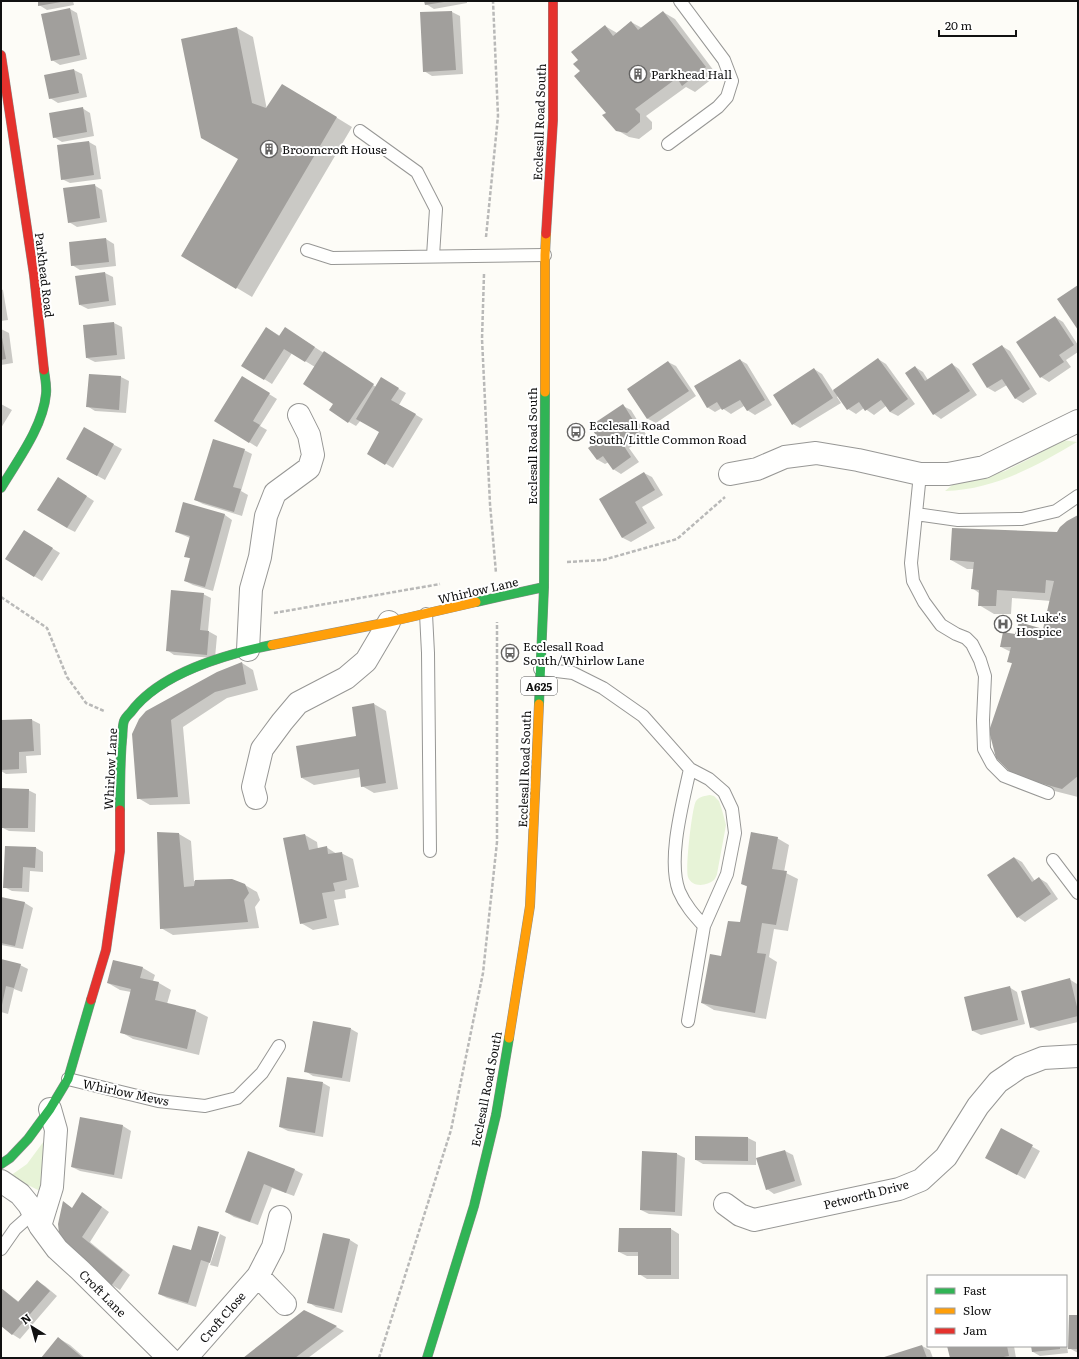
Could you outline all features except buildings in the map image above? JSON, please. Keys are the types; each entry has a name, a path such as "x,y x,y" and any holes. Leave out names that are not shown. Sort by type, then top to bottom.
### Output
{"street":[{"name":"Ecclesall Road South","path":"427,1358 474,1206 496,1115 530,906 544,587 545,255 553,120 553,1"},
{"name":"Parkhead Road","path":"1,55 34,276 46,394 42,413 32,436 1,488"},
{"path":"248,650 251,589 260,558 266,516 275,493 309,468 313,455 309,435 299,415"},
{"path":"730,484 757,469 785,457 816,453 858,460 920,474 948,474 984,467 1078,421"},
{"name":"Whirlow Lane","path":"1,1164 10,1158 28,1139 50,1109 68,1079 106,950 120,851 120,759 124,721 136,705 169,680 199,666 248,650 389,622 544,587"},
{"path":"256,798 253,787 262,749 298,703 346,678 366,661 389,622"},
{"name":"Petworth Drive","path":"726,1204 740,1215 754,1220 899,1189 921,1180 946,1157 978,1106 998,1082 1020,1067 1043,1058 1078,1056"},
{"path":"37,1220 52,1187 56,1130 50,1109"},
{"name":"Croft Lane","path":"1,1181 20,1194 57,1250 80,1270 169,1358"},
{"name":"Croft Close","path":"186,1358 258,1276 273,1247 280,1217"},
{"path":"258,1276 285,1304"}],"lane":[{"path":"668,144 718,107 727,97 732,81 724,60 680,1"},
{"path":"360,131 416,172 436,209 433,256"},
{"path":"307,250 332,258 545,255"},
{"path":"920,474 911,563 913,581 924,602 941,624 956,634 966,638 972,644 980,660 985,676 983,720 984,749 992,764 1004,776 1048,793"},
{"path":"916,514 958,520 1022,519 1056,510 1078,496"},
{"path":"426,614 428,654 430,851"},
{"path":"540,669 574,673 603,688 643,716 690,769 708,779 724,792 732,809 736,833 728,874 704,926 688,1021"},
{"path":"690,769 679,821 674,862 679,890 688,908 704,926"},
{"path":"1053,860 1078,893"},
{"name":"Whirlow Mews","path":"68,1079 158,1101 205,1106 237,1098 262,1073 279,1046"},
{"path":"1,1249 15,1229 37,1220"}],"path":[{"path":"379,1358 451,1130 483,973 497,842 497,597 490,504 482,340 484,256 498,116 493,1"},
{"path":"544,563 603,560 677,539 730,484"},
{"path":"250,618 442,583"},
{"path":"1,597 47,628 67,676 86,703 124,721"}],"green space":[{"path":"1062,440 1077,442 1030,468 998,481 981,486 945,491 957,481 989,476 1005,471"},
{"path":"710,795 714,796 719,801 726,825 716,876 714,880 708,884 700,885 690,881 688,877 687,863 689,839 696,801 701,797"},
{"path":"44,1141 42,1192 10,1176 27,1164"}],"traffic: fast":[{"path":"1,488 35,431 40,419 46,394 44,370"},
{"path":"539,704 544,587 545,392"},
{"path":"476,602 544,587"},
{"path":"120,810 120,766 123,728 124,721 128,715 144,698 159,686 176,676 215,660 272,645"},
{"path":"1,1164 10,1158 28,1139 50,1109 68,1079 91,1000"},
{"path":"427,1358 474,1206 496,1115 509,1038"}],"traffic: slow":[{"path":"545,392 546,234"},
{"path":"272,645 389,622 476,602"},
{"path":"509,1038 530,906 539,704"}],"traffic: jam":[{"path":"546,234 553,120 553,1"},
{"path":"1,55 34,275 44,370"},
{"path":"91,1000 106,950 120,851 120,810"}],"place":[{"name":"Parkhead Hall","path":"638,74"},
{"name":"Broomcroft House","path":"269,149"},
{"name":"Ecclesall Road South/Little Common Road","path":"576,432"},
{"name":"St Luke's Hospice","path":"1003,624"},
{"name":"Ecclesall Road South/Whirlow Lane","path":"510,653"}]}
